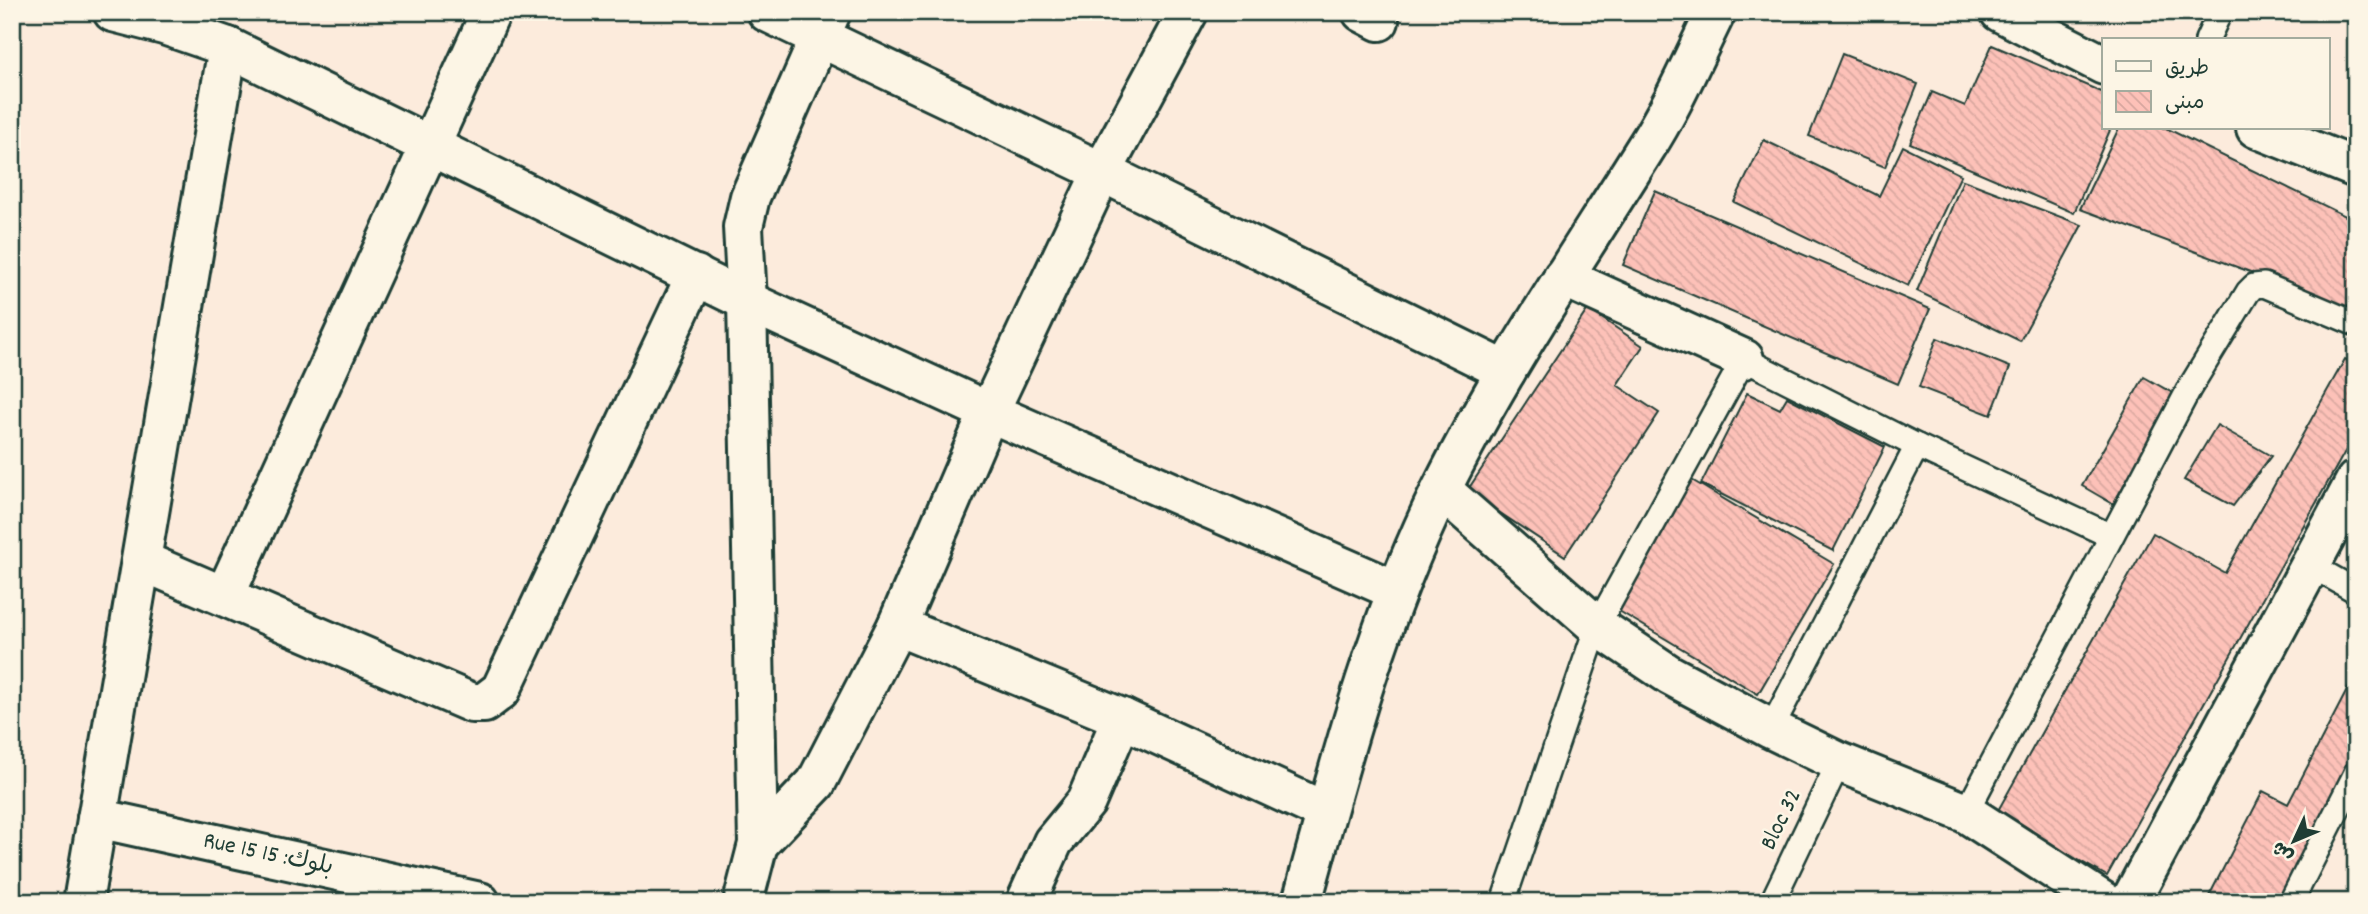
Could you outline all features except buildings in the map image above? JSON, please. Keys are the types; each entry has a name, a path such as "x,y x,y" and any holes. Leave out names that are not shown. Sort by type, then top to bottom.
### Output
{"street":[{"path":"113,12 167,19 431,145 747,301 989,412 1395,590"},
{"path":"225,595 491,12"},
{"path":"767,12 825,25 1102,172 1506,371"},
{"path":"758,844 816,783 897,626 989,412 1102,172 1188,12"},
{"path":"1302,902 1326,812 1395,590 1442,490 1506,371 1645,149 1716,12"},
{"path":"2000,12 2102,64"},
{"path":"743,902 758,844 747,301 743,227 750,197 825,25"},
{"path":"83,902 228,47"},
{"path":"2262,130 2353,161"},
{"path":"142,561 472,703 494,698 501,690 696,275"},
{"path":"1563,277 1744,359"},
{"path":"2130,902 2356,480"},
{"path":"1442,490 1597,626 1670,675 1839,762 1966,813 2104,902"},
{"path":"897,626 1122,718 1326,812"},
{"path":"1026,902 1062,828 1086,802 1122,718"},
{"name":"Rue 15 بلوك: 15","path":"97,818 480,902"}],"lane":[{"path":"2208,38 2220,12"},
{"path":"1966,813 2189,389 2254,286 2264,285 2356,324"},
{"path":"1503,902 1597,626 1744,359 1917,446 2111,536"},
{"path":"1771,729 1917,446"},
{"path":"2310,565 2356,590"},
{"name":"Bloc 32","path":"1772,902 1839,762"},
{"path":"2291,902 2356,773"}]}
